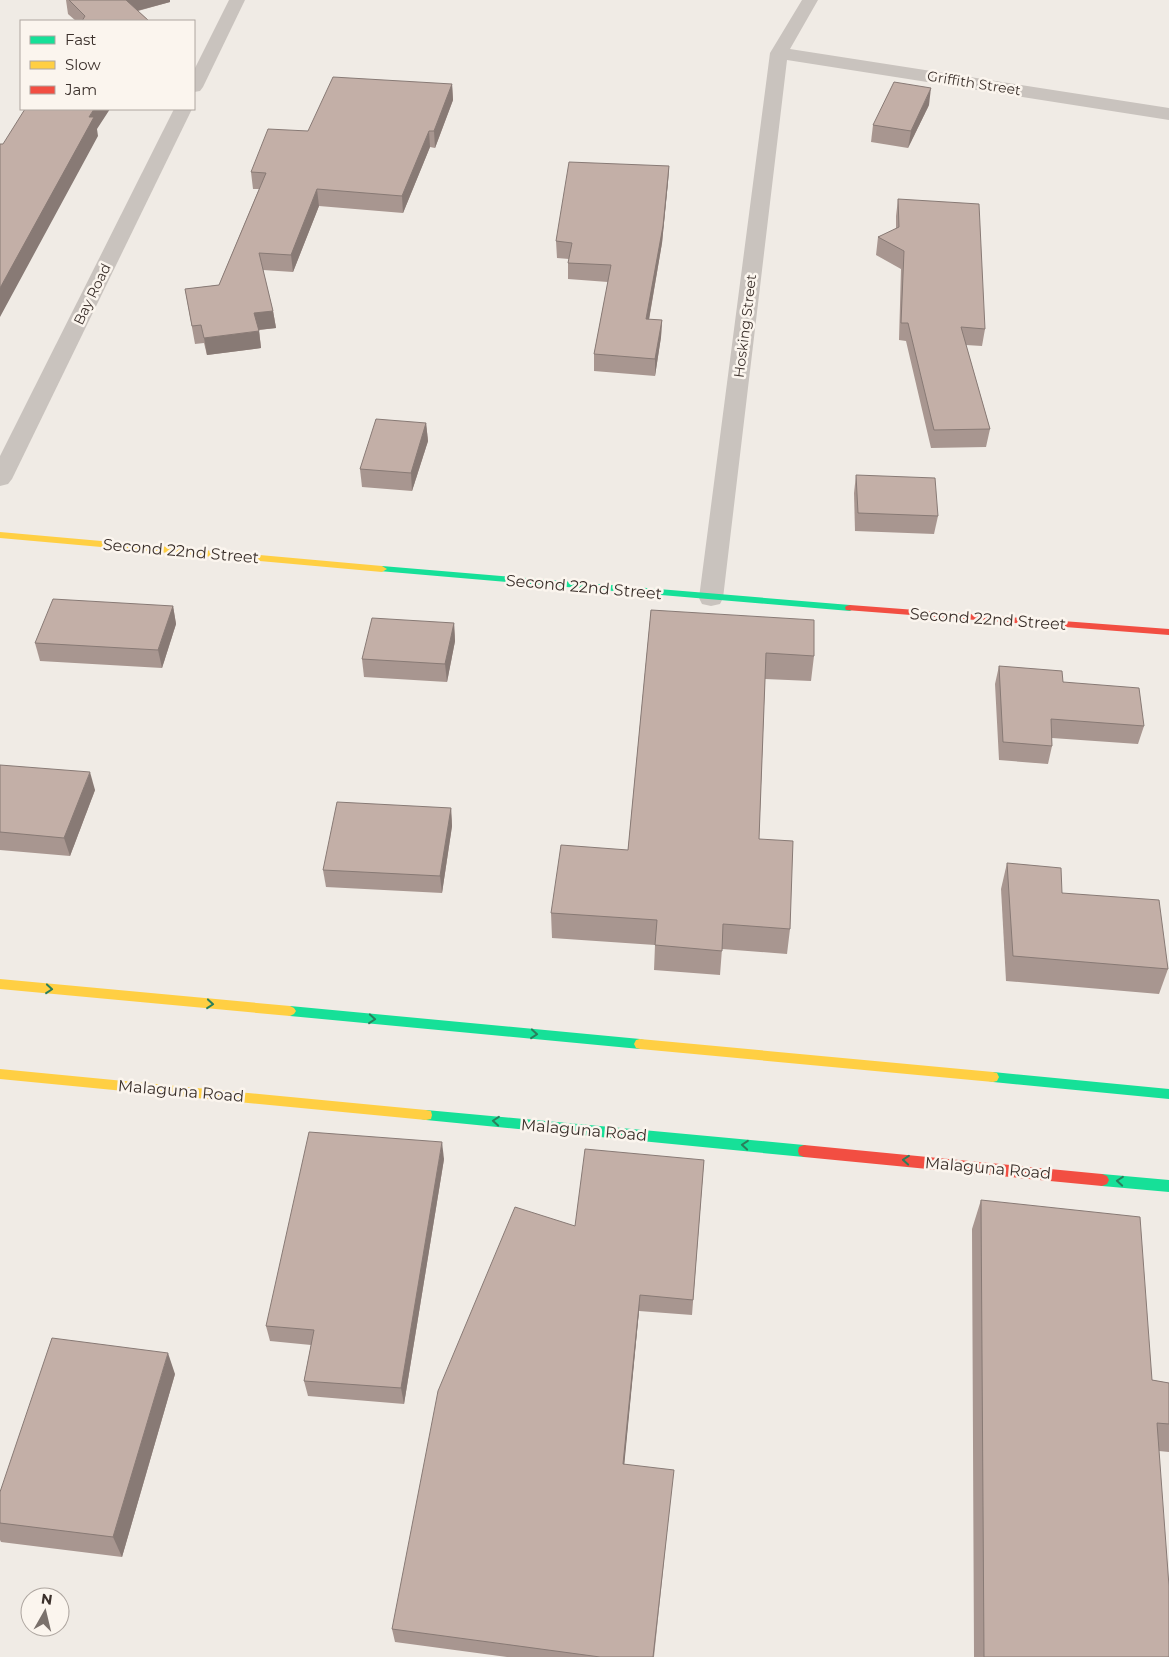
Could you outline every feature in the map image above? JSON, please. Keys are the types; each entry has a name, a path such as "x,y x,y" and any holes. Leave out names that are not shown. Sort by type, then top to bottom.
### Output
{"street":[{"path":"195,85 237,0"},
{"path":"779,53 810,0"},
{"name":"Griffith Street","path":"779,53 1169,114"},
{"name":"Hosking Street","path":"711,598 779,53"},
{"name":"Bay Road","path":"0,479 183,110"},
{"name":"Second 22nd Street","path":"0,535 711,598 1169,632"},
{"path":"0,984 1169,1094"},
{"name":"Malaguna Road","path":"0,1074 1169,1186"}],"building":[{"path":"69,0 126,0 148,20 83,20 85,16"},
{"path":"333,77 452,84 434,131 429,131 402,196 317,189 291,255 259,253 273,311 254,313 259,331 204,338 201,325 192,326 185,289 219,285 266,173 251,172 268,129 308,131"},
{"path":"894,82 931,88 911,131 873,125"},
{"path":"24,110 93,110 89,117 94,117 0,288 0,144 3,144"},
{"path":"569,162 669,166 663,226 646,319 662,320 655,359 594,354 611,265 568,263 572,243 556,241"},
{"path":"898,199 979,204 985,329 961,327 990,429 934,430 908,323 901,323 904,251 878,237 899,227"},
{"path":"376,419 426,423 411,473 360,469"},
{"path":"856,475 935,478 938,516 858,513"},
{"path":"53,599 173,606 158,650 35,643"},
{"path":"651,610 814,620 814,656 766,653 759,839 793,841 790,929 723,924 722,951 655,945 657,920 551,913 561,845 628,850"},
{"path":"372,618 454,623 445,664 362,659"},
{"path":"999,666 1062,671 1063,682 1139,688 1144,726 1051,719 1052,746 1003,742"},
{"path":"0,765 90,772 64,838 0,832"},
{"path":"337,802 451,808 440,876 323,870"},
{"path":"1007,863 1061,868 1062,893 1159,900 1168,969 1013,956"},
{"path":"309,1132 442,1142 401,1388 304,1381 314,1330 266,1326"},
{"path":"585,1149 704,1160 693,1300 640,1295 623,1464 674,1470 653,1657 600,1657 392,1629 438,1391 515,1207 575,1226"},
{"path":"981,1200 1140,1217 1152,1380 1169,1383 1169,1424 1157,1423 1169,1586 1169,1657 984,1657"},
{"path":"52,1338 168,1353 113,1537 0,1523 0,1492"}],"traffic: fast":[{"path":"382,569 850,608"},
{"path":"290,1011 640,1044"},
{"path":"993,1077 1169,1094"},
{"path":"426,1115 804,1151"},
{"path":"1102,1180 1169,1186"}],"traffic: slow":[{"path":"0,535 382,569"},
{"path":"0,984 290,1011"},
{"path":"640,1044 993,1077"},
{"path":"0,1074 426,1115"}],"traffic: jam":[{"path":"850,608 1169,632"},
{"path":"804,1151 1102,1180"}]}
